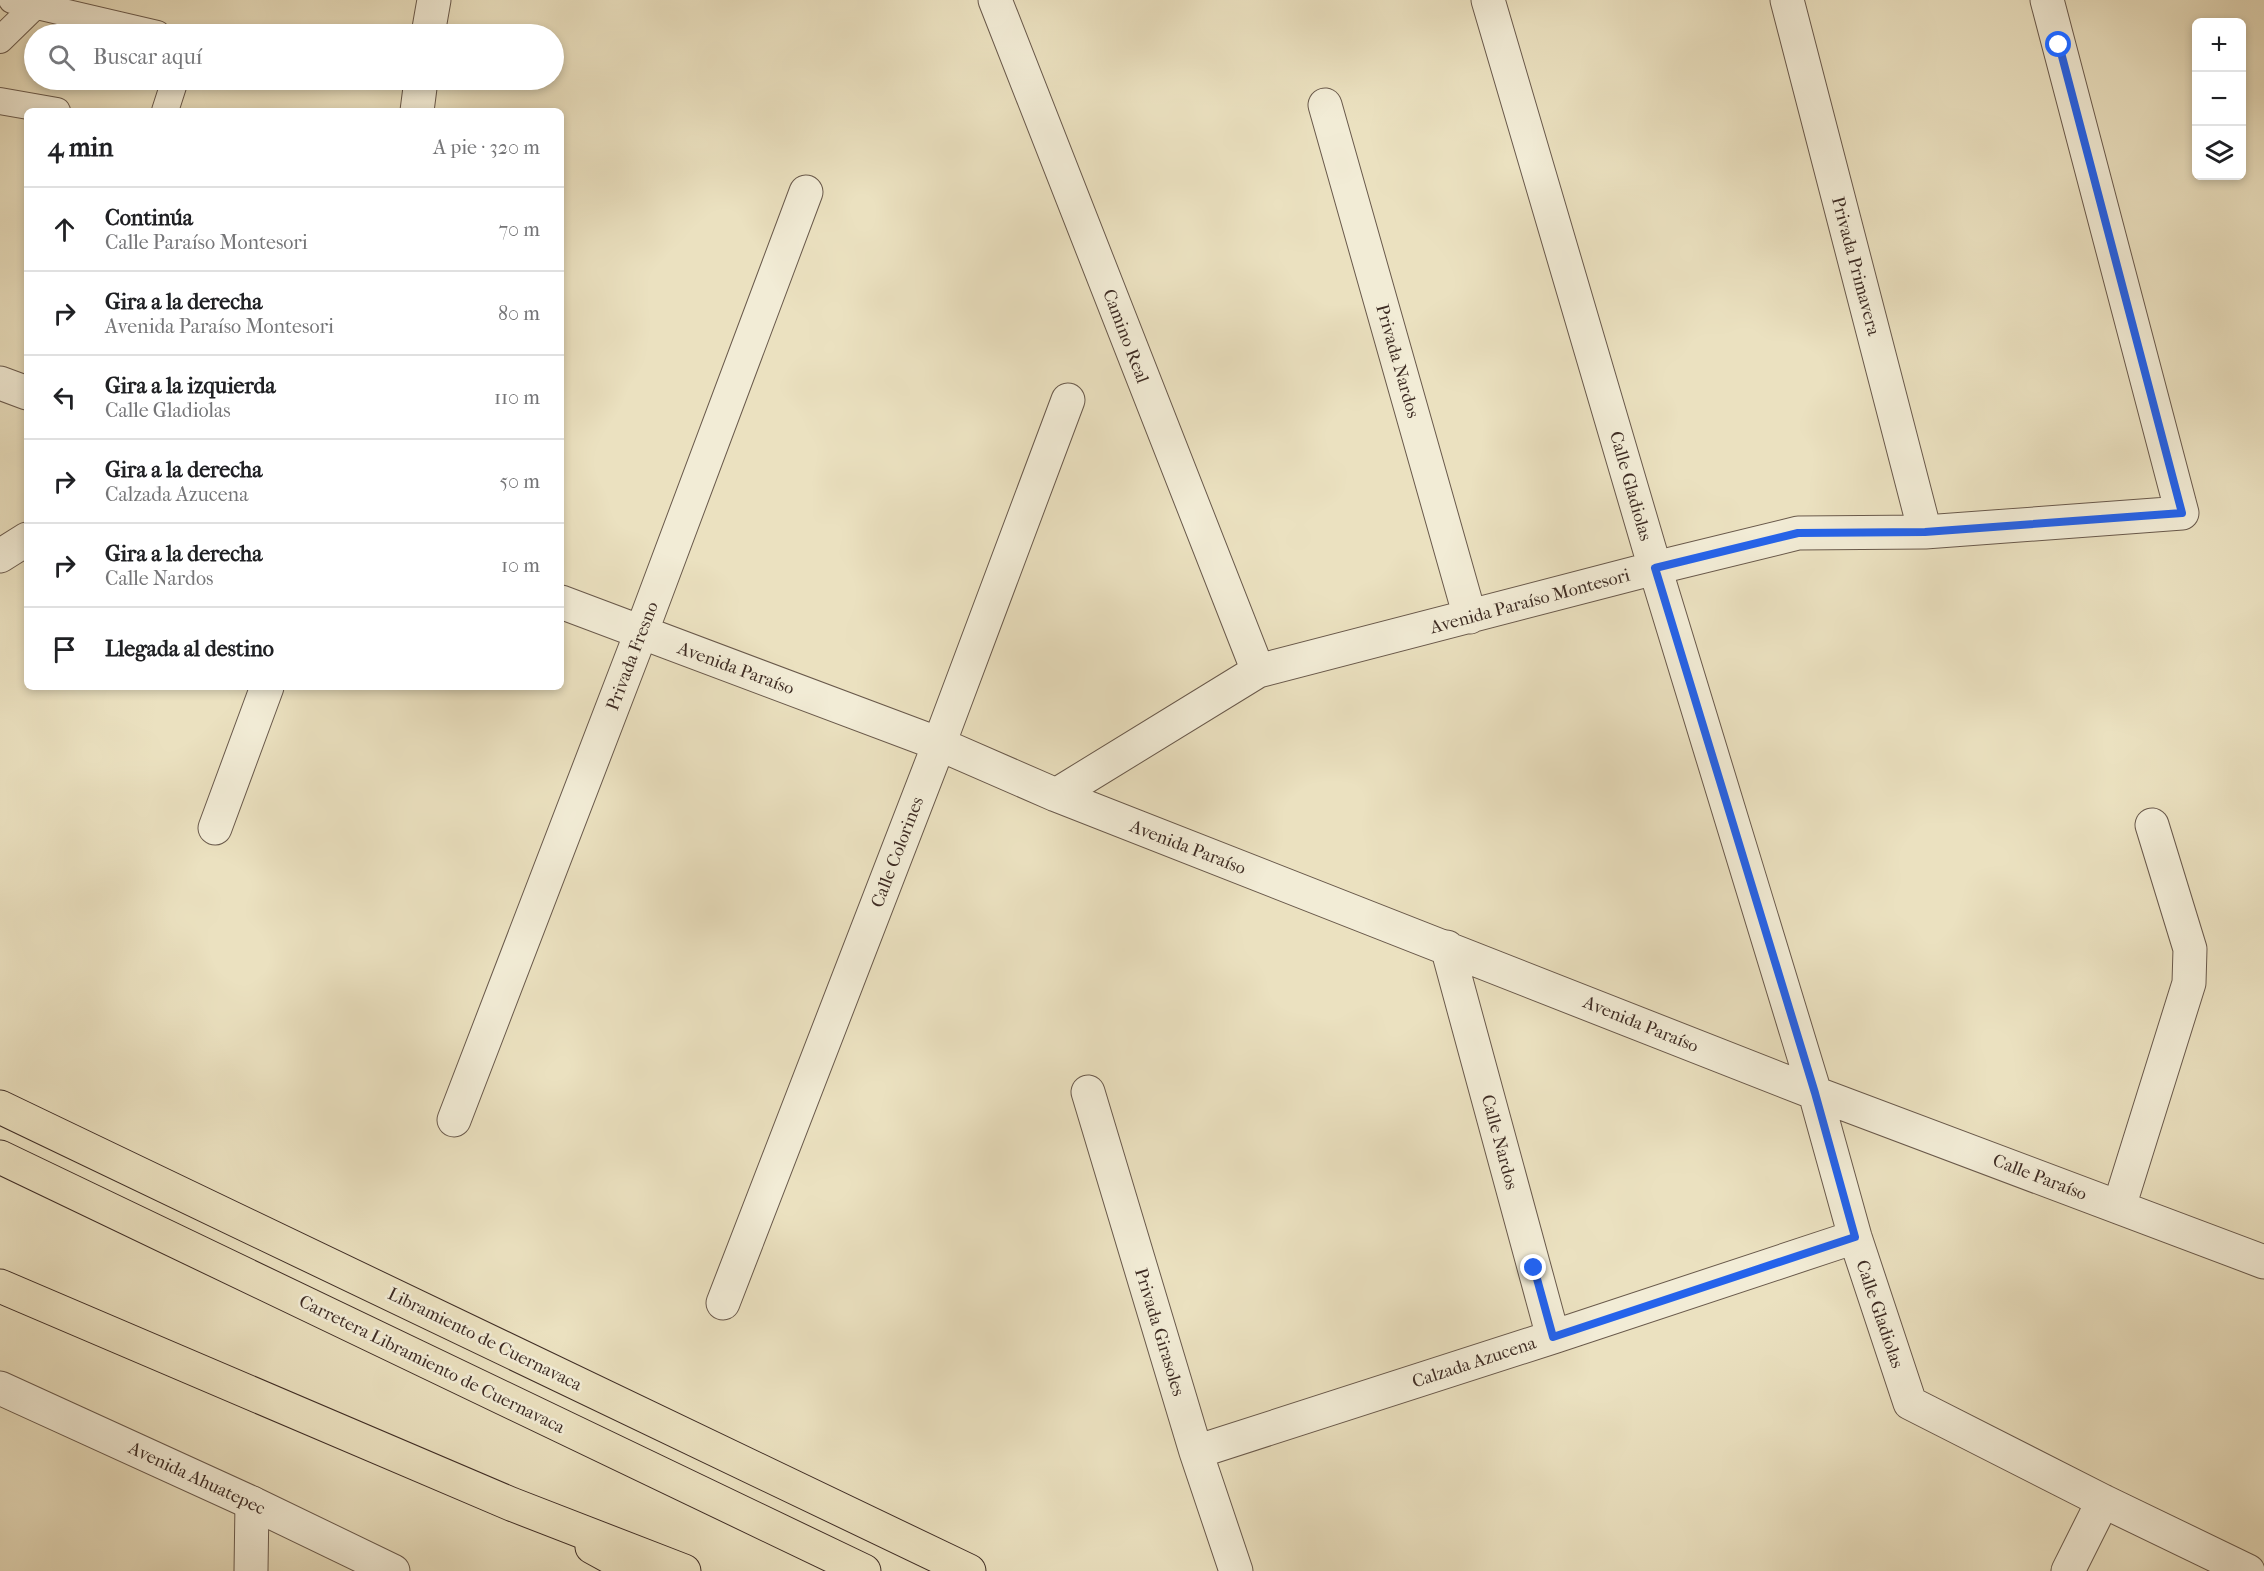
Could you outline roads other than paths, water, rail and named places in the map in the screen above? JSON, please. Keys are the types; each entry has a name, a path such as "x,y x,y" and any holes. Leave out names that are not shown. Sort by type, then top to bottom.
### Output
{"main road":[{"name":"Libramiento de Cuernavaca","path":"0,1107 969,1571"},
{"name":"Carretera Libramiento de Cuernavaca","path":"0,1157 864,1571"},
{"path":"0,1286 511,1504 684,1571"},
{"path":"511,1504 636,1571"}],"street":[{"path":"430,24 434,0"},
{"name":"Camino Real","path":"995,0 1258,671"},
{"name":"Calle Gladiolas","path":"1488,0 1655,568 1815,1093 1855,1237 1910,1403 2103,1501 2248,1571"},
{"name":"Privada Primavera","path":"1787,0 1925,532"},
{"name":"Avenida Paraíso Montesori","path":"1056,795 1258,671 1655,568 1798,533 1925,532 2182,513 2047,0"},
{"path":"417,108 420,90"},
{"name":"Privada Nardos","path":"1325,105 1470,616"},
{"name":"Privada Fresno","path":"454,1119 641,633 807,192"},
{"path":"0,383 24,392"},
{"name":"Calle Colorines","path":"723,1304 939,744 1068,400"},
{"path":"0,556 24,541"},
{"name":"Avenida Paraíso","path":"564,603 939,744 1056,795 1815,1093"},
{"path":"215,828 266,690"},
{"path":"2119,1207 2189,983 2190,949 2152,825"},
{"name":"Calle Nardos","path":"1447,947 1553,1337"},
{"name":"Privada Girasoles","path":"1089,1092 1196,1452 1236,1571"},
{"name":"Calle Paraíso","path":"1815,1093 2264,1262"},
{"name":"Calzada Azucena","path":"1196,1452 1855,1237"},
{"name":"Avenida Ahuatepec","path":"0,1388 252,1503 393,1571"},
{"path":"2068,1571 2103,1501"},
{"path":"251,1571 252,1503"}],"lane":[{"path":"12,0 40,2 120,24"},
{"path":"0,40 40,2"},
{"path":"166,108 172,90"},
{"path":"0,101 40,108"}]}
